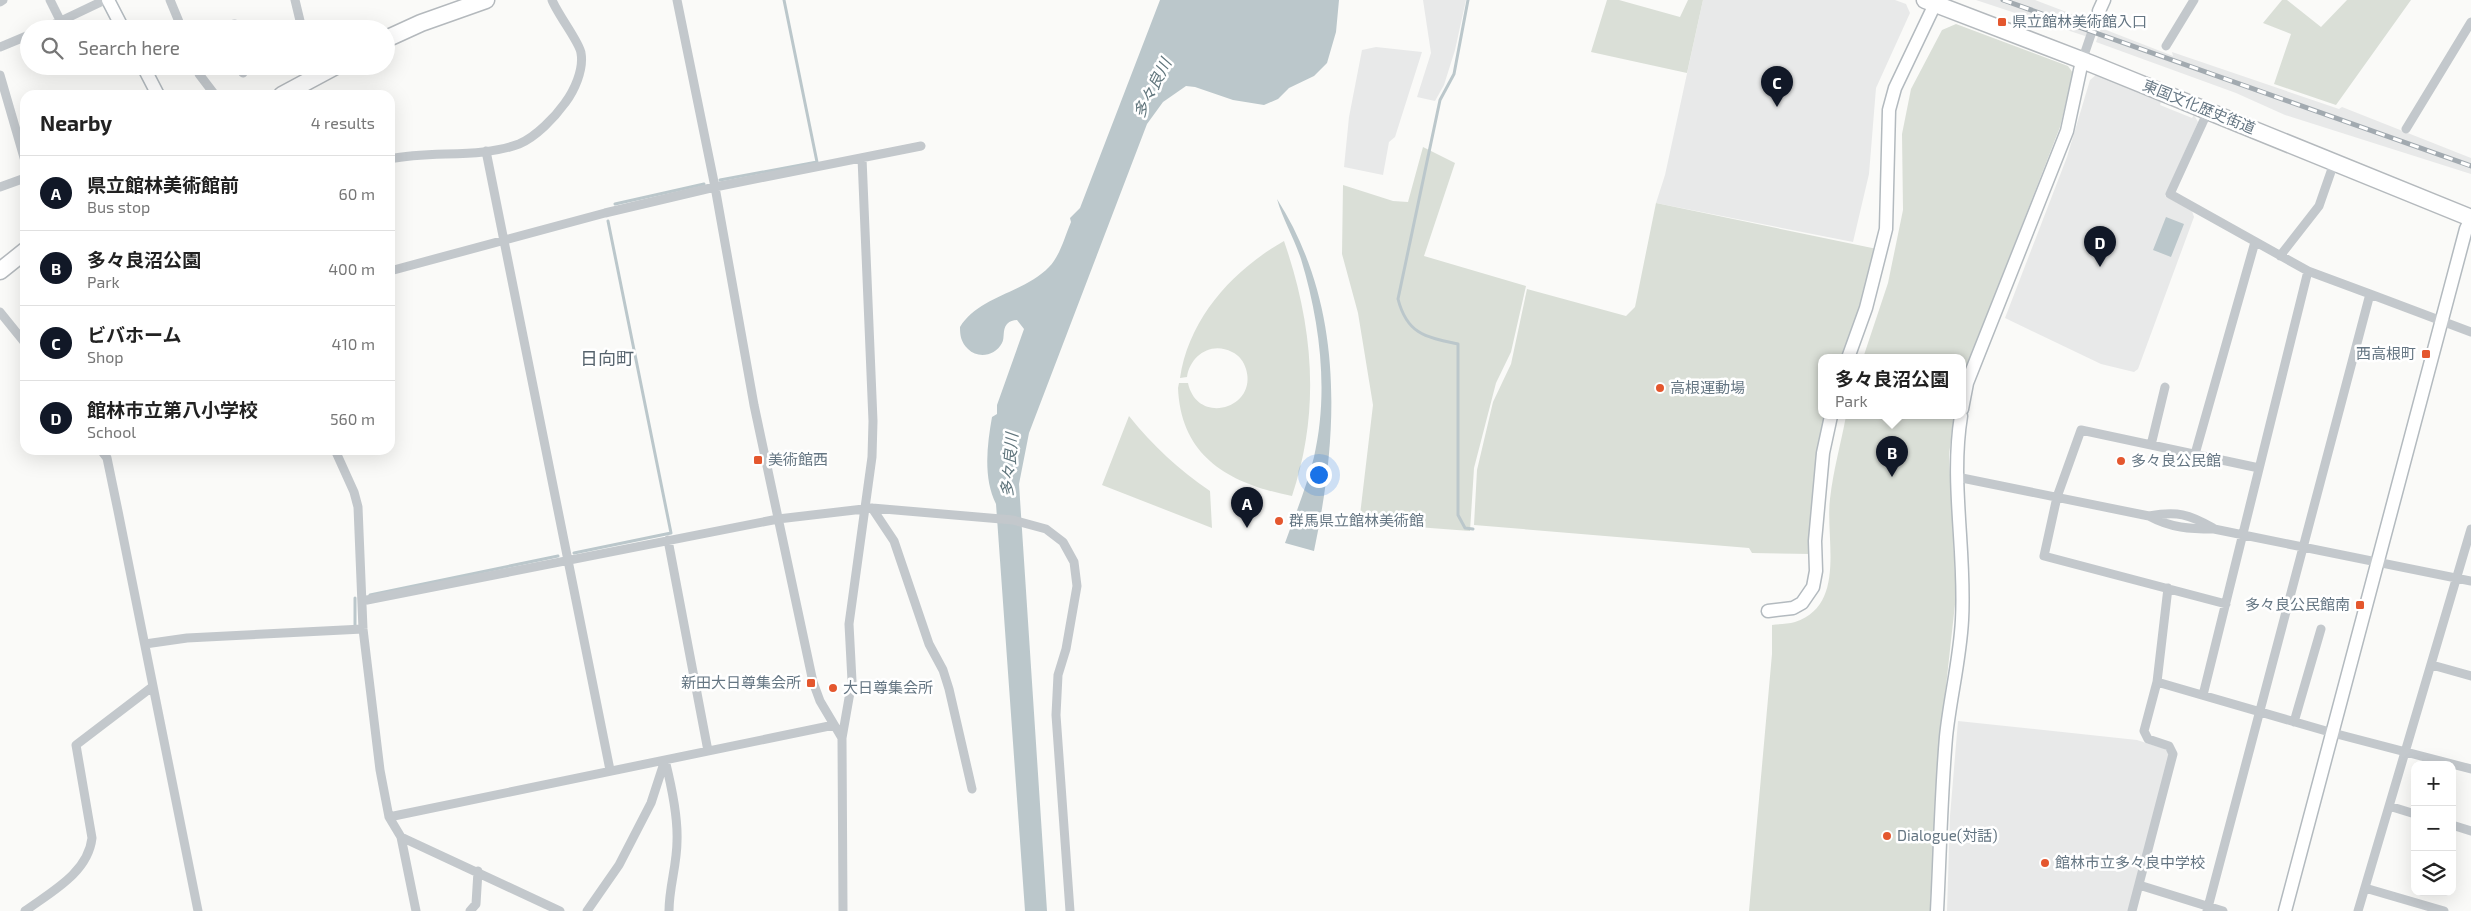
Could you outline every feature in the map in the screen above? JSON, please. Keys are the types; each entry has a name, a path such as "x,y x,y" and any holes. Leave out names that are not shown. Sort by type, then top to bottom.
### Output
{"highway":[{"path":"395,35 486,0"},
{"name":"東国文化歴史街道","path":"1930,2 2208,111 2471,218"},
{"path":"289,90 311,75"},
{"path":"0,271 20,255"}],"street":[{"path":"50,0 60,20"},
{"path":"65,20 106,0 118,20"},
{"path":"170,0 178,20"},
{"path":"295,0 300,20"},
{"path":"395,158 486,150 519,144 531,137 560,110 571,96 581,68 581,53 557,13 552,0"},
{"path":"676,0 715,187 754,405 813,682 820,701 842,738"},
{"path":"2166,46 2194,0"},
{"path":"1849,354 1866,308 1886,229 1889,110 1895,88 1930,2"},
{"path":"1966,388 2067,131 2082,61 2100,4"},
{"path":"2406,129 2471,22"},
{"path":"0,47 20,39"},
{"path":"0,75 20,145"},
{"path":"148,75 155,90"},
{"path":"200,75 211,90"},
{"path":"2208,111 2170,194 2308,271 2471,332"},
{"path":"395,270 504,239 715,187 921,146"},
{"path":"486,150 610,770"},
{"path":"843,911 842,738 852,681 849,624 868,508 873,421 862,158"},
{"path":"2280,256 2319,206 2334,163"},
{"path":"0,187 20,180"},
{"path":"2285,911 2379,562 2441,320 2466,229 2471,218"},
{"path":"2195,454 2255,242"},
{"path":"2203,695 2308,271"},
{"path":"2208,908 2370,294"},
{"path":"0,312 20,337"},
{"path":"2150,445 2165,387"},
{"path":"1768,611 1793,608 1802,603 1813,587 1822,453 1830,419"},
{"path":"1937,911 1946,735 1962,621 1962,552 1957,477 1957,437 1960,419"},
{"path":"2226,604 2044,556 2057,497 2081,430 2259,468"},
{"path":"105,455 107,458 198,911"},
{"path":"337,455 354,492 358,507 364,629 380,770 389,817 401,837 416,911"},
{"path":"1957,477 2149,516 2165,525 2190,530 2214,529 2471,581"},
{"path":"868,508 894,540 930,644 946,680 972,789"},
{"path":"362,601 778,519 868,508 1013,520 1046,529 1063,542 1074,562 1077,586 1066,649 1058,675 1056,715 1070,911"},
{"path":"2149,516 2169,512 2192,516 2214,529"},
{"path":"2358,911 2471,529"},
{"path":"668,540 708,751"},
{"path":"2132,911 2174,754 2169,746 2145,736 2144,730 2157,682 2168,588"},
{"path":"145,644 187,638 364,629"},
{"path":"2294,722 2321,629"},
{"path":"2432,665 2471,676"},
{"path":"2157,682 2333,733 2405,752 2470,766"},
{"path":"25,911 76,872 90,851 92,838 76,745 152,688"},
{"path":"389,817 610,770 834,726"},
{"path":"587,911 618,864 646,812 665,760"},
{"path":"665,760 670,778 678,841 669,893 669,911"},
{"path":"2389,806 2411,813"},
{"path":"2456,826 2471,831"},
{"path":"401,837 478,871 560,911"},
{"path":"470,911 476,904 478,871"},
{"path":"2139,885 2208,908 2223,911"},
{"path":"2365,888 2444,911"}],"shaded area":[{"path":"1423,0 1466,0 1455,50 1444,85 1435,101 1417,97 1431,53"},
{"path":"1607,0 1619,0 1680,17 1688,0 1703,0 1687,73 1591,52"},
{"path":"1703,0 1895,0 1906,4 1910,13 1876,88 1869,174 1853,242 1656,203 1665,175"},
{"path":"1976,0 2035,0 2090,21 2092,24 2088,37"},
{"path":"2282,0 2287,0 2321,27 2347,0 2411,0 2336,105 2274,84 2291,34 2263,23"},
{"path":"1956,24 2068,66 2073,73 2060,127 1966,369 1966,354 1864,354 1888,283 1903,210 1902,134 1911,89 1942,30"},
{"path":"2101,28 2173,56 2172,52 2339,109 2342,107 2471,158 2471,174 2285,115 2236,93 2096,42"},
{"path":"1376,47 1422,52 1395,137 1389,142 1383,175 1344,167 1349,117 1362,50"},
{"path":"2096,75 2161,102 2160,105 2192,118 2194,115 2198,122 2165,196 2192,211 2194,217 2138,369 2134,372 2101,364 2005,318 2067,157 2090,80"},
{"path":"1423,147 1455,163 1424,256 1526,286 1511,352 1496,383 1474,468 1470,531 1364,523 1360,515 1373,405 1358,313 1342,254 1343,185 1393,201 1408,202"},
{"name":"高根運動場","path":"1656,203 1877,249 1873,272 1843,354 1818,354 1818,419 1825,419 1814,477 1811,554 1752,553 1749,548 1474,525 1477,470 1493,402 1511,364 1527,289 1626,316 1635,307"},
{"path":"1284,241 1302,304 1310,368 1307,432 1292,496 1249,484 1213,464 1199,450 1188,433 1181,412 1178,388 1179,383 1188,383 1194,396 1203,405 1213,408 1225,407 1235,402 1243,394 1247,383 1246,369 1241,359 1235,353 1217,348 1203,352 1192,363 1187,377 1180,378 1185,356 1203,316 1216,298 1248,266"},
{"path":"1129,416 1166,457 1210,491 1212,528 1102,485"},
{"path":"1845,419 1954,419 1949,455 1956,595 1937,768 1930,911 1749,911 1772,654 1772,625 1795,622 1811,613 1822,601 1828,586 1830,569 1829,515 1835,468"},
{"name":"館林市立多々良中学校","path":"1958,721 2137,740 2165,749 2170,755 2129,911 1947,911 1950,816"}],"water":[{"name":"多々良川","path":"1160,0 1339,0 1336,32 1327,63 1314,76 1289,88 1278,99 1264,105 1233,100 1195,87 1186,86 1163,102 1147,124 1029,433 1019,484 1047,911 1025,911 996,504 989,483 987,461 992,417 997,414 997,405 1024,329 1017,320 1009,322 1005,326 1003,341 999,347 991,353 981,355 972,352 964,344 961,339 960,327 978,308 1039,276 1053,262 1062,246 1071,222 1070,218 1080,208"},
{"path":"1277,199 1299,240 1315,282 1325,326 1330,371 1331,416 1328,461 1314,551 1285,543 1314,457 1319,432 1321,382 1317,332 1308,283 1301,259"},
{"path":"2166,217 2184,224 2171,257 2153,250"}],"waterway":[{"path":"720,180 817,162 784,0"},
{"path":"1468,0 1454,74 1440,100 1398,299 1402,311 1412,327 1427,336 1458,344 1458,515 1465,528 1473,529"},
{"path":"615,204 704,184"},
{"path":"574,553 671,533 608,221"},
{"path":"370,595 558,556"},
{"path":"355,598 355,625"}],"railway":[{"path":"2003,0 2471,166"}],"place":[{"name":"県立館林美術館入口","path":"2002,22"},
{"name":"ビバホーム","path":"1777,107"},
{"name":"館林市立第八小学校","path":"2100,267"},
{"name":"西高根町","path":"2426,354"},
{"name":"高根運動場","path":"1660,388"},
{"name":"美術館西","path":"758,460"},
{"name":"多々良公民館","path":"2121,461"},
{"name":"多々良沼公園","path":"1892,477"},
{"name":"群馬県立館林美術館","path":"1279,521"},
{"name":"県立館林美術館前","path":"1247,528"},
{"name":"多々良公民館南","path":"2360,605"},
{"name":"新田大日尊集会所","path":"811,683"},
{"name":"大日尊集会所","path":"833,688"},
{"name":"Dialogue(対話)","path":"1887,836"},
{"name":"館林市立多々良中学校","path":"2045,863"}],"district":[{"name":"日向町","path":"607,359"}]}
